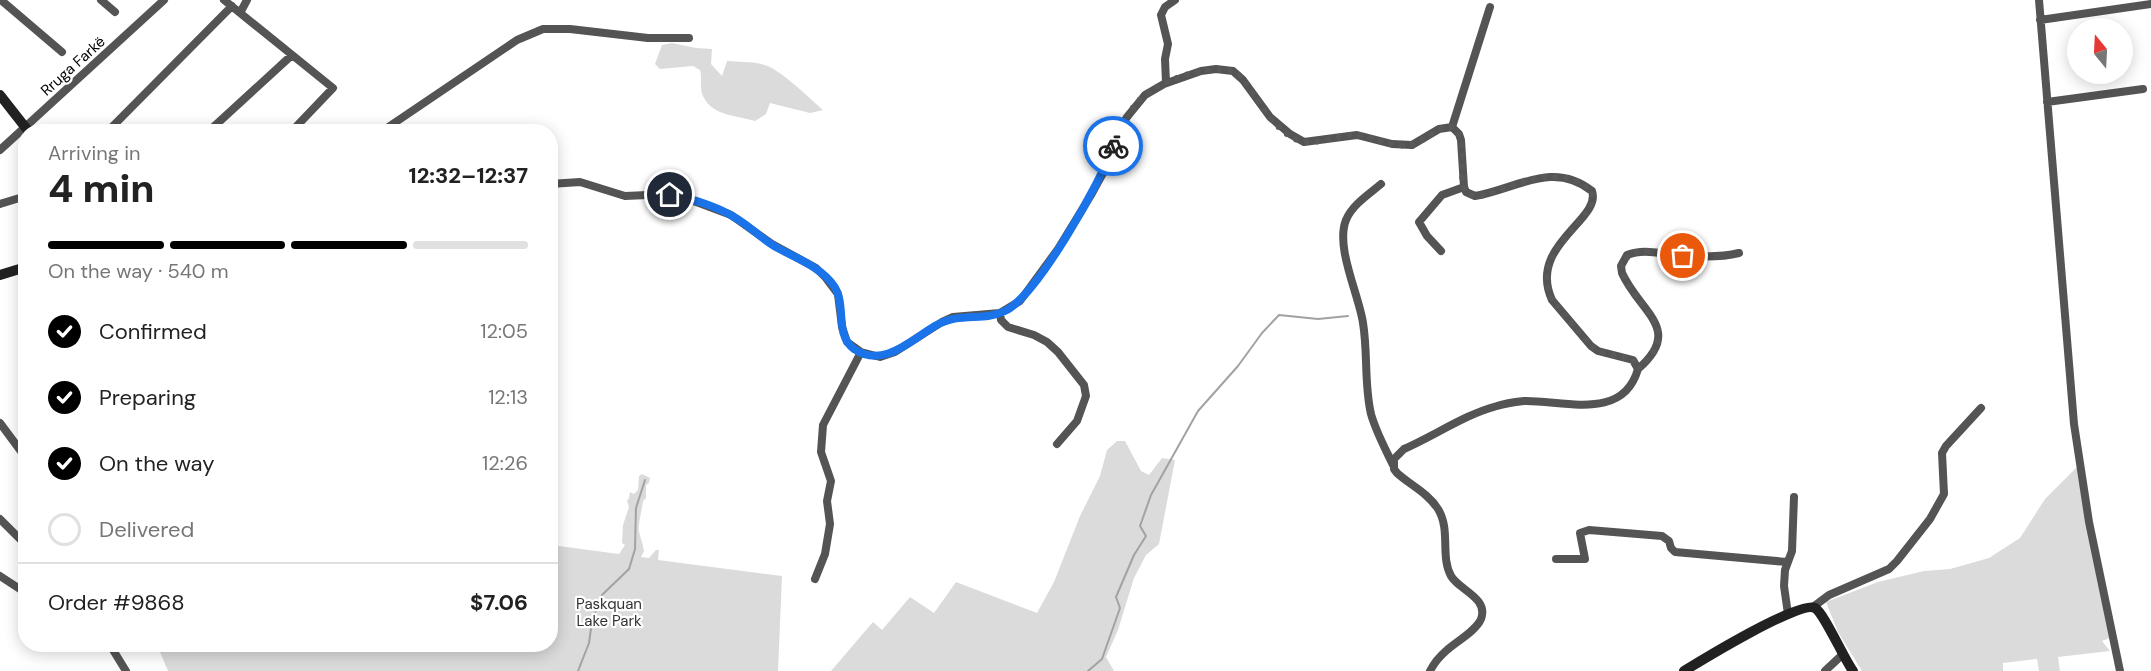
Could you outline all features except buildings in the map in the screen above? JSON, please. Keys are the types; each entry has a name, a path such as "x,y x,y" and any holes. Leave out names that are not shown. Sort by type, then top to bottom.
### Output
{"street":[{"path":"1,0 62,52"},
{"path":"101,0 115,12"},
{"name":"Rruga Farkë","path":"32,124 164,0"},
{"path":"224,0 333,88 299,124"},
{"path":"240,13 247,0"},
{"path":"1166,83 1165,59 1168,44 1161,15 1165,7 1175,0"},
{"path":"2039,0 2077,444 2094,545 2120,671"},
{"path":"2040,20 2132,3 2151,4"},
{"path":"115,124 232,6"},
{"path":"1452,127 1490,7"},
{"path":"397,124 517,40 543,29 570,29 648,38 689,38"},
{"path":"217,124 292,55"},
{"path":"558,183 580,182 625,196 662,194 683,197 731,215 772,244 816,268 838,294 844,335 853,348 871,356 887,356 942,322 953,318 1000,313 1020,301 1058,249 1103,173 1119,130 1145,95 1166,83 1216,69 1233,70 1270,117 1290,134 1304,142 1357,135 1392,144 1412,145 1439,129 1452,127 1456,129 1461,140 1466,192 1475,196 1528,180 1552,176 1581,184 1592,191 1593,200 1587,212 1553,253 1548,276 1549,293 1552,300 1591,346 1598,351 1633,360 1638,369"},
{"path":"2047,102 2143,88"},
{"path":"0,95 23,124"},
{"name":"Rruga Farkë","path":"0,150 18,136"},
{"path":"1381,184 1356,206 1346,219 1343,232 1347,260 1364,324 1369,403 1376,428 1397,473 1436,506 1445,528 1447,561 1451,576 1457,584 1474,597 1482,613 1478,623 1440,656 1432,670"},
{"path":"1441,251 1427,236 1419,222 1442,195 1464,187"},
{"path":"0,204 18,198"},
{"path":"1393,465 1394,459 1404,449 1495,406 1524,401 1580,406 1603,403 1624,392 1632,384 1638,369 1655,352 1659,336 1654,321 1622,273 1621,266 1628,255 1643,251 1716,257 1739,253"},
{"path":"0,275 18,269"},
{"path":"1000,313 1003,324 1047,342 1058,352 1084,386 1086,396 1077,421 1057,444"},
{"path":"815,579 825,554 830,524 827,501 831,481 821,452 824,425 861,352"},
{"path":"1684,671 1733,642 1788,614 1806,607 1813,607 1829,595 1889,569 1940,503 1945,485 1942,453 1981,408"},
{"path":"0,423 18,447"},
{"path":"1788,614 1784,586 1787,562 1792,551 1794,497"},
{"path":"0,519 18,537"},
{"path":"1556,559 1585,559 1580,533 1589,530 1662,537 1669,541 1671,549 1675,552 1787,562"},
{"path":"0,576 18,588"},
{"path":"1813,607 1823,615 1842,655 1853,671"},
{"path":"114,652 126,671"},
{"path":"1825,671 1842,655"}],"green space":[{"path":"672,43 712,49 711,64 722,76 727,61 770,67 823,110 810,113 770,103 766,114 755,121 717,111 711,107 702,94 700,70 693,66 660,69 655,64 662,45"},
{"path":"1117,441 1125,441 1141,471 1149,475 1162,458 1175,460 1159,544 1146,555 1134,578 1118,630 1106,657 1114,671 831,671 873,622 882,630 910,597 934,613 956,582 1037,613 1054,582 1080,516 1100,476 1107,450"},
{"path":"2080,464 2112,637 2102,641 2110,651 2058,657 2060,671 2039,671 2037,659 2003,663 2003,671 1862,671 1838,632 1826,602 1878,582 1924,571 1950,569 1989,558 2020,538 2045,499"},
{"name":"Paskquan Lake Park","path":"642,474 650,478 646,485 646,498 643,501 639,525 644,551 641,557 649,558 656,550 659,550 658,560 782,576 778,671 168,671 160,652 558,652 558,546 619,554 625,545 622,543 623,525 629,507 627,501 630,492 634,494 638,490 639,476"}],"waterway":[{"path":"1088,671 1102,659 1120,608 1116,597 1134,555 1146,536 1140,526 1151,495 1198,411 1279,315 1318,319 1348,316"},
{"path":"578,671 589,643 592,621 602,595 629,569 635,549 636,508 645,480"}],"way so far":[{"path":"1113,146 1127,117 1145,95 1181,77 1216,69 1233,70 1270,117 1280,127 1304,142 1357,135 1392,144 1412,145 1443,127 1452,127 1456,129 1461,140 1462,179 1466,192 1471,195 1481,195 1528,180 1552,176 1581,184 1592,191 1591,206 1553,253 1549,265 1549,293 1552,300 1591,346 1598,351 1633,360 1638,369 1655,352 1659,336 1654,321 1622,273 1623,260 1628,255 1643,251 1683,256"}],"route":[{"path":"670,195 683,197 731,215 772,244 816,268 833,285 838,294 842,327 847,342 861,352 880,357 895,352 942,322 963,316 1000,313 1020,301 1058,249 1091,195 1109,160 1113,146"}]}
